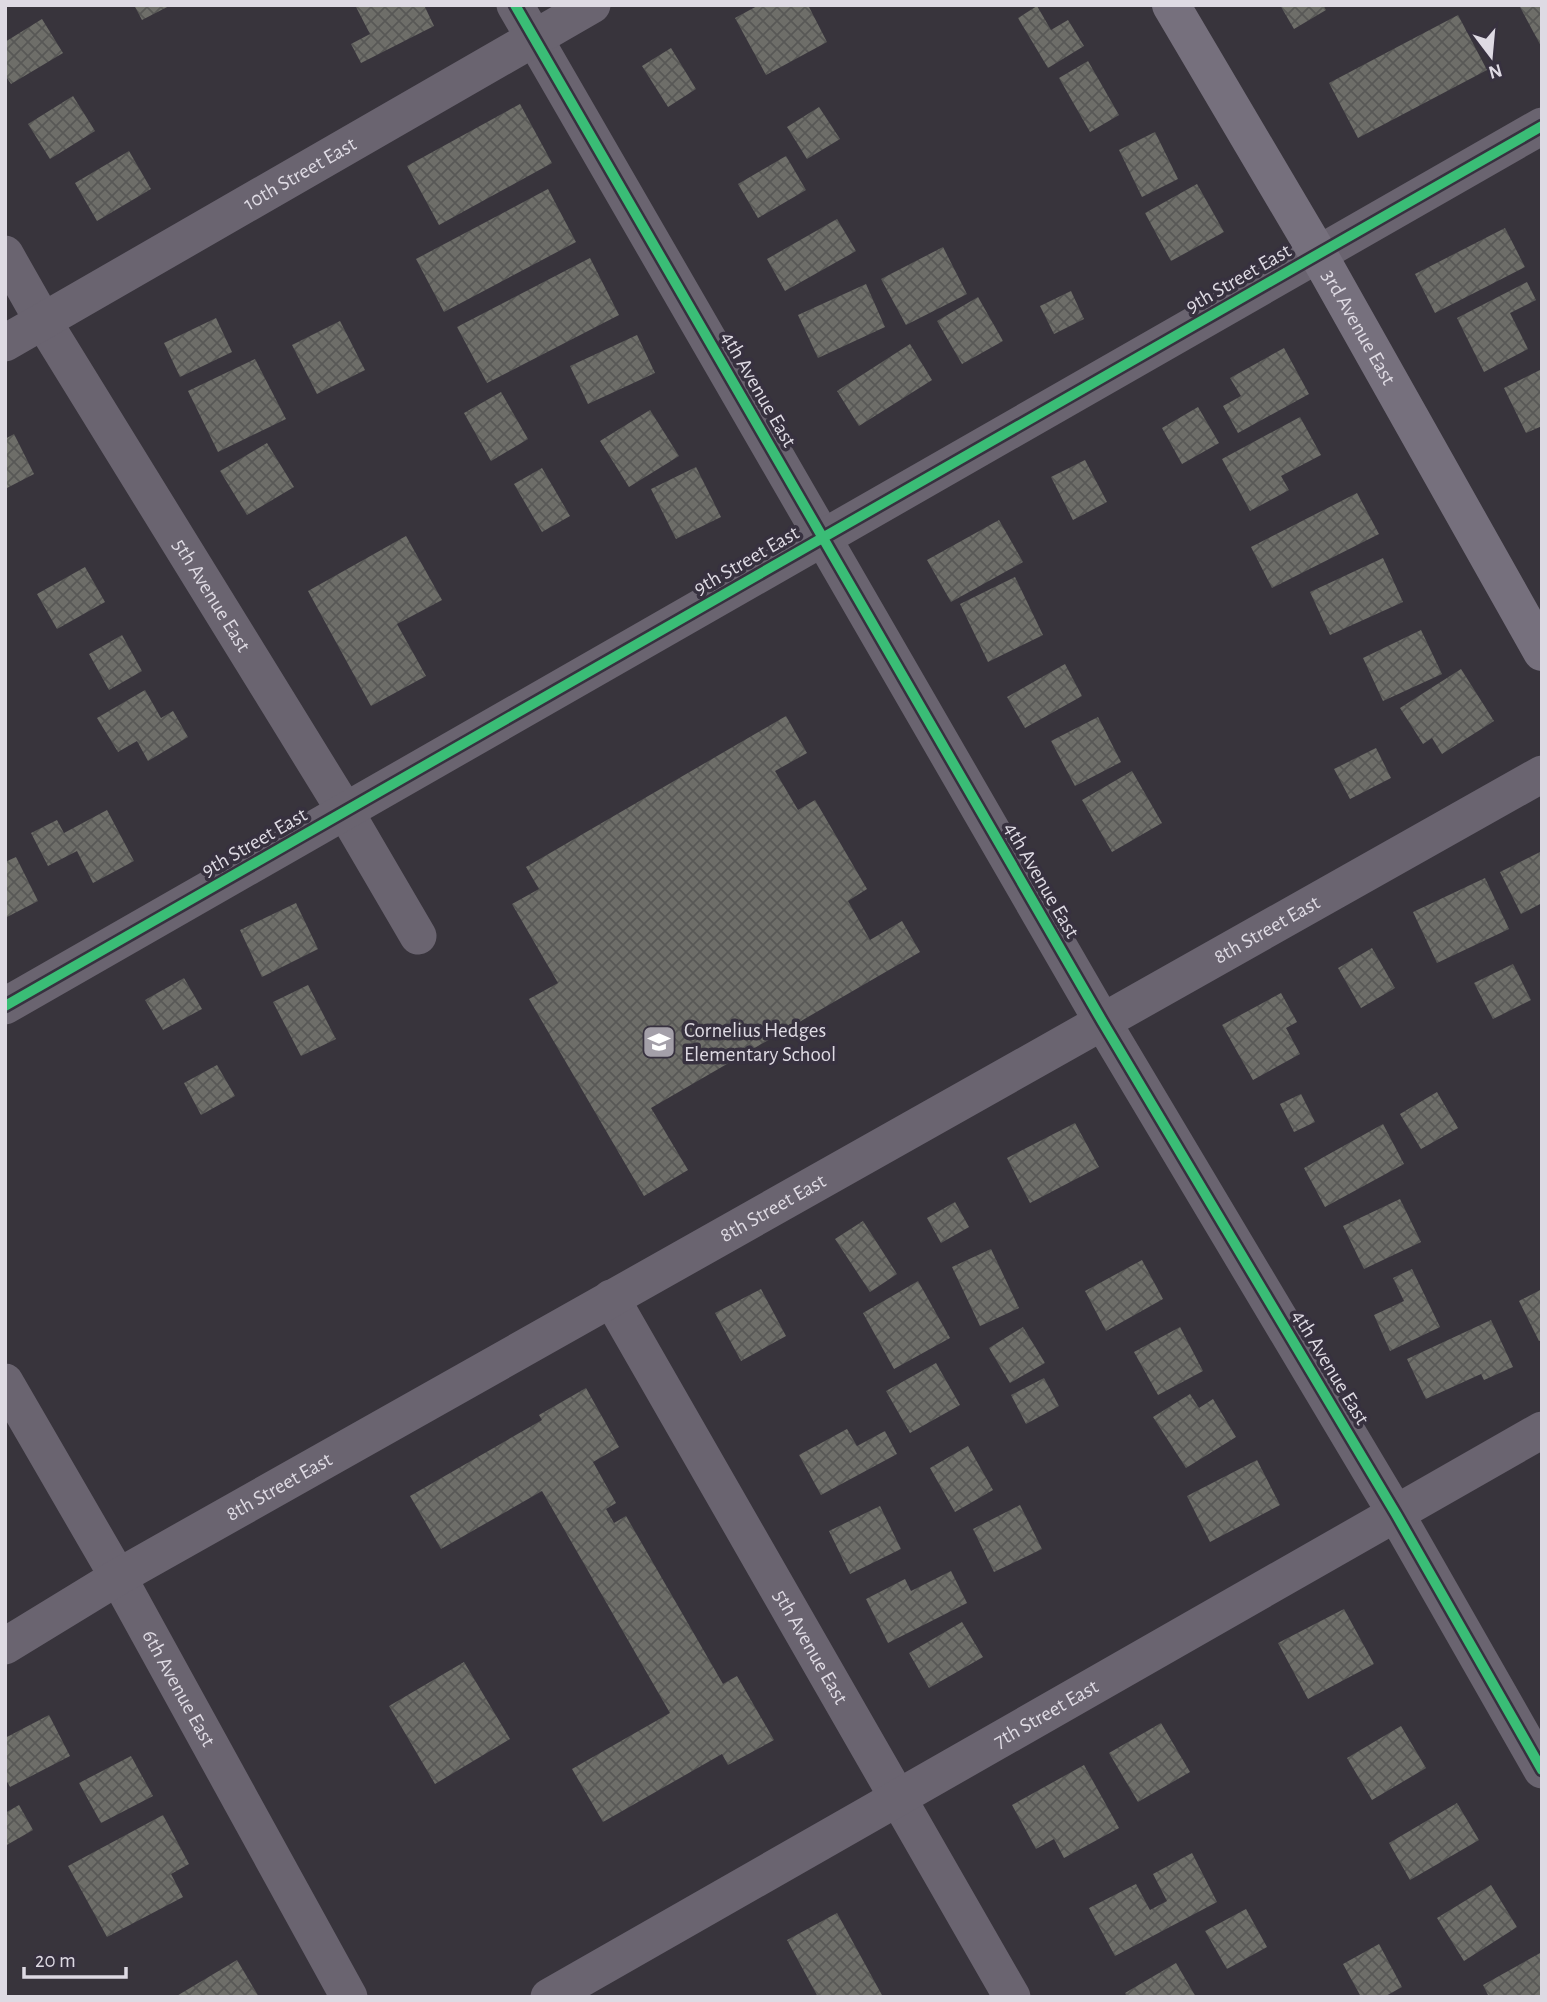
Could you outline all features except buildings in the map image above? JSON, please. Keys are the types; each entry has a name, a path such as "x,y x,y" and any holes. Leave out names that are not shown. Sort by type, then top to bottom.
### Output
{"street":[{"name":"4th Avenue East","path":"515,5 1102,1021 1396,1514 1542,1770"},
{"name":"10th Street East","path":"5,343 592,5"},
{"name":"3rd Avenue East","path":"1171,5 1318,254 1542,652"},
{"name":"9th Street East","path":"5,1006 1542,126"},
{"name":"5th Avenue East","path":"5,254 43,321 345,811 418,936"},
{"name":"8th Street East","path":"5,1646 118,1577 1542,774"},
{"name":"5th Avenue East","path":"611,1298 1012,1997"},
{"name":"6th Avenue East","path":"5,1382 118,1577 349,1997"},
{"name":"7th Street East","path":"548,1997 1542,1430"}],"cycle path":[{"path":"515,5 1102,1021 1396,1514 1542,1770"},
{"path":"5,1006 1542,126"}],"place":[{"name":"Cornelius Hedges Elementary School","path":"659,1042"}]}
